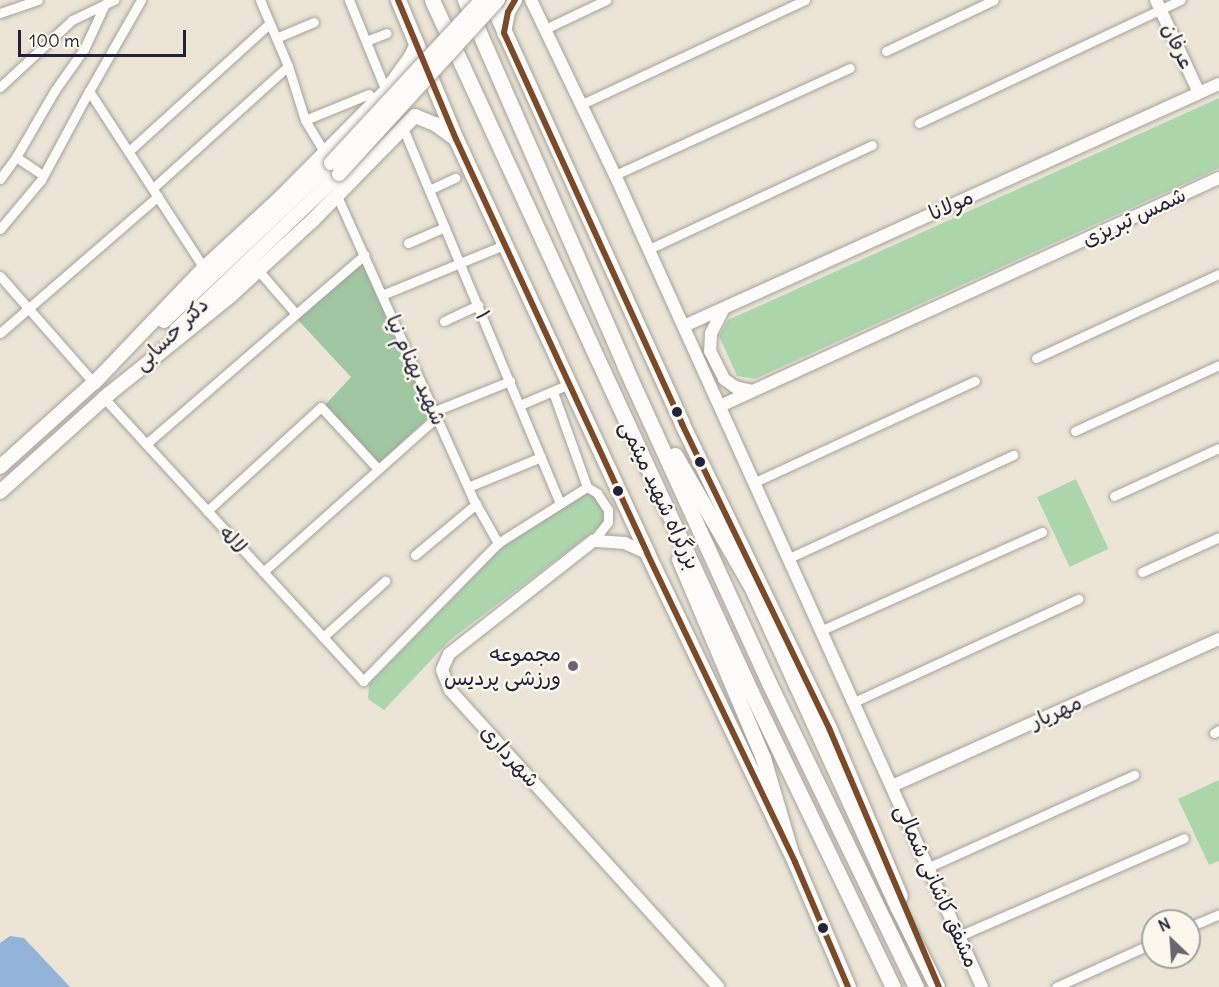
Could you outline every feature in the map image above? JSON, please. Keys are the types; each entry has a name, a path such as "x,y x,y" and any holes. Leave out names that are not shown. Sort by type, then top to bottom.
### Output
{"main road":[{"path":"398,0 456,139 647,553 791,853 848,987"},
{"name":"بزرگراه شهید میثمی","path":"432,0 751,693 893,987"},
{"name":"بزرگراه شهید میثمی","path":"465,0 626,367 769,683 916,987"},
{"path":"332,164 482,0"},
{"path":"490,0 682,424 829,728 938,987"},
{"path":"94,382 204,268 332,164 498,0"},
{"path":"504,33 508,12 515,0"},
{"path":"332,164 410,58 417,44"},
{"path":"104,398 258,270 337,196 415,116 417,109 412,94 406,88 388,88"},
{"path":"415,116 435,124 456,139"},
{"name":"دکتر حسابی","path":"0,467 197,292 332,164"},
{"name":"دکتر حسابی","path":"0,492 104,398 332,164"},
{"path":"626,367 751,586 898,909 938,987"},
{"path":"605,375 619,420 762,758 791,853"}],"street":[{"path":"0,13 38,0"},
{"path":"1,227 43,175 141,0"},
{"path":"260,0 288,66 305,120 332,164"},
{"path":"349,0 388,88"},
{"name":"مشفق کاشانی شمالی","path":"531,0 649,249 982,987"},
{"path":"545,29 606,0"},
{"path":"582,104 805,0"},
{"path":"886,51 994,0"},
{"path":"919,123 1158,4 1180,0"},
{"path":"0,87 72,20 110,2"},
{"path":"0,179 16,158 55,90 84,49 110,2"},
{"name":"عرفان","path":"1158,4 1199,93"},
{"path":"276,38 314,22"},
{"path":"129,151 270,23"},
{"path":"366,41 387,33"},
{"path":"0,333 156,192 288,66"},
{"path":"615,175 850,68"},
{"name":"مولانا","path":"684,326 1219,84"},
{"path":"89,91 204,268"},
{"path":"305,120 369,94"},
{"name":"۱","path":"403,128 560,504"},
{"path":"649,249 872,146"},
{"path":"16,158 43,175"},
{"path":"429,190 456,178"},
{"name":"شمس تبریزی","path":"720,406 1219,178"},
{"name":"شهید بهنام نیا","path":"337,196 468,487 498,543"},
{"path":"408,243 445,227"},
{"path":"382,295 504,244"},
{"path":"146,444 364,255"},
{"path":"258,270 296,314"},
{"path":"1036,358 1219,274"},
{"path":"0,276 94,382"},
{"path":"444,321 478,305"},
{"path":"725,307 711,334 710,351 724,379 735,387 752,391"},
{"path":"1075,431 1219,365"},
{"path":"263,572 436,414 510,381"},
{"path":"755,482 975,381"},
{"path":"520,405 569,384"},
{"path":"553,392 587,488 597,493 608,510 608,522 593,540"},
{"name":"لاله","path":"104,398 363,681 498,543"},
{"path":"207,511 321,407 378,469"},
{"path":"1114,496 1219,448"},
{"path":"789,558 1013,455"},
{"path":"468,487 541,457"},
{"path":"498,543 587,488"},
{"path":"415,555 476,504"},
{"path":"822,630 1042,532"},
{"path":"1142,572 1219,537"},
{"path":"593,540 625,543 647,553"},
{"name":"شهرداری","path":"593,540 449,654 442,670 450,690 718,987"},
{"path":"323,637 385,581"},
{"path":"854,702 1078,598"},
{"name":"مهریار","path":"892,786 1219,639"},
{"path":"928,867 1134,775"},
{"path":"959,936 1184,838"},
{"path":"1201,922 1219,914"},
{"path":"1056,987 1141,949"}],"green space":[{"path":"1219,98 1219,168 755,379 737,376 719,336 728,320"},
{"path":"362,263 431,415 379,463 325,405 351,377 297,319"},
{"path":"1076,479 1109,549 1070,567 1037,497"},
{"path":"585,493 595,496 606,510 606,522 450,640 384,710 368,699 369,684 502,548"},
{"path":"1219,780 1219,861 1209,865 1178,799"}],"water":[{"path":"10,936 24,938 70,987 0,987 0,943"}],"transit line":[{"path":"398,0 456,139 647,553 795,862 848,987"},
{"path":"515,0 508,12 504,33 682,424 829,728 939,987"}],"place":[{"name":"مجموعه ورزشی پردیس","path":"573,666"}]}
